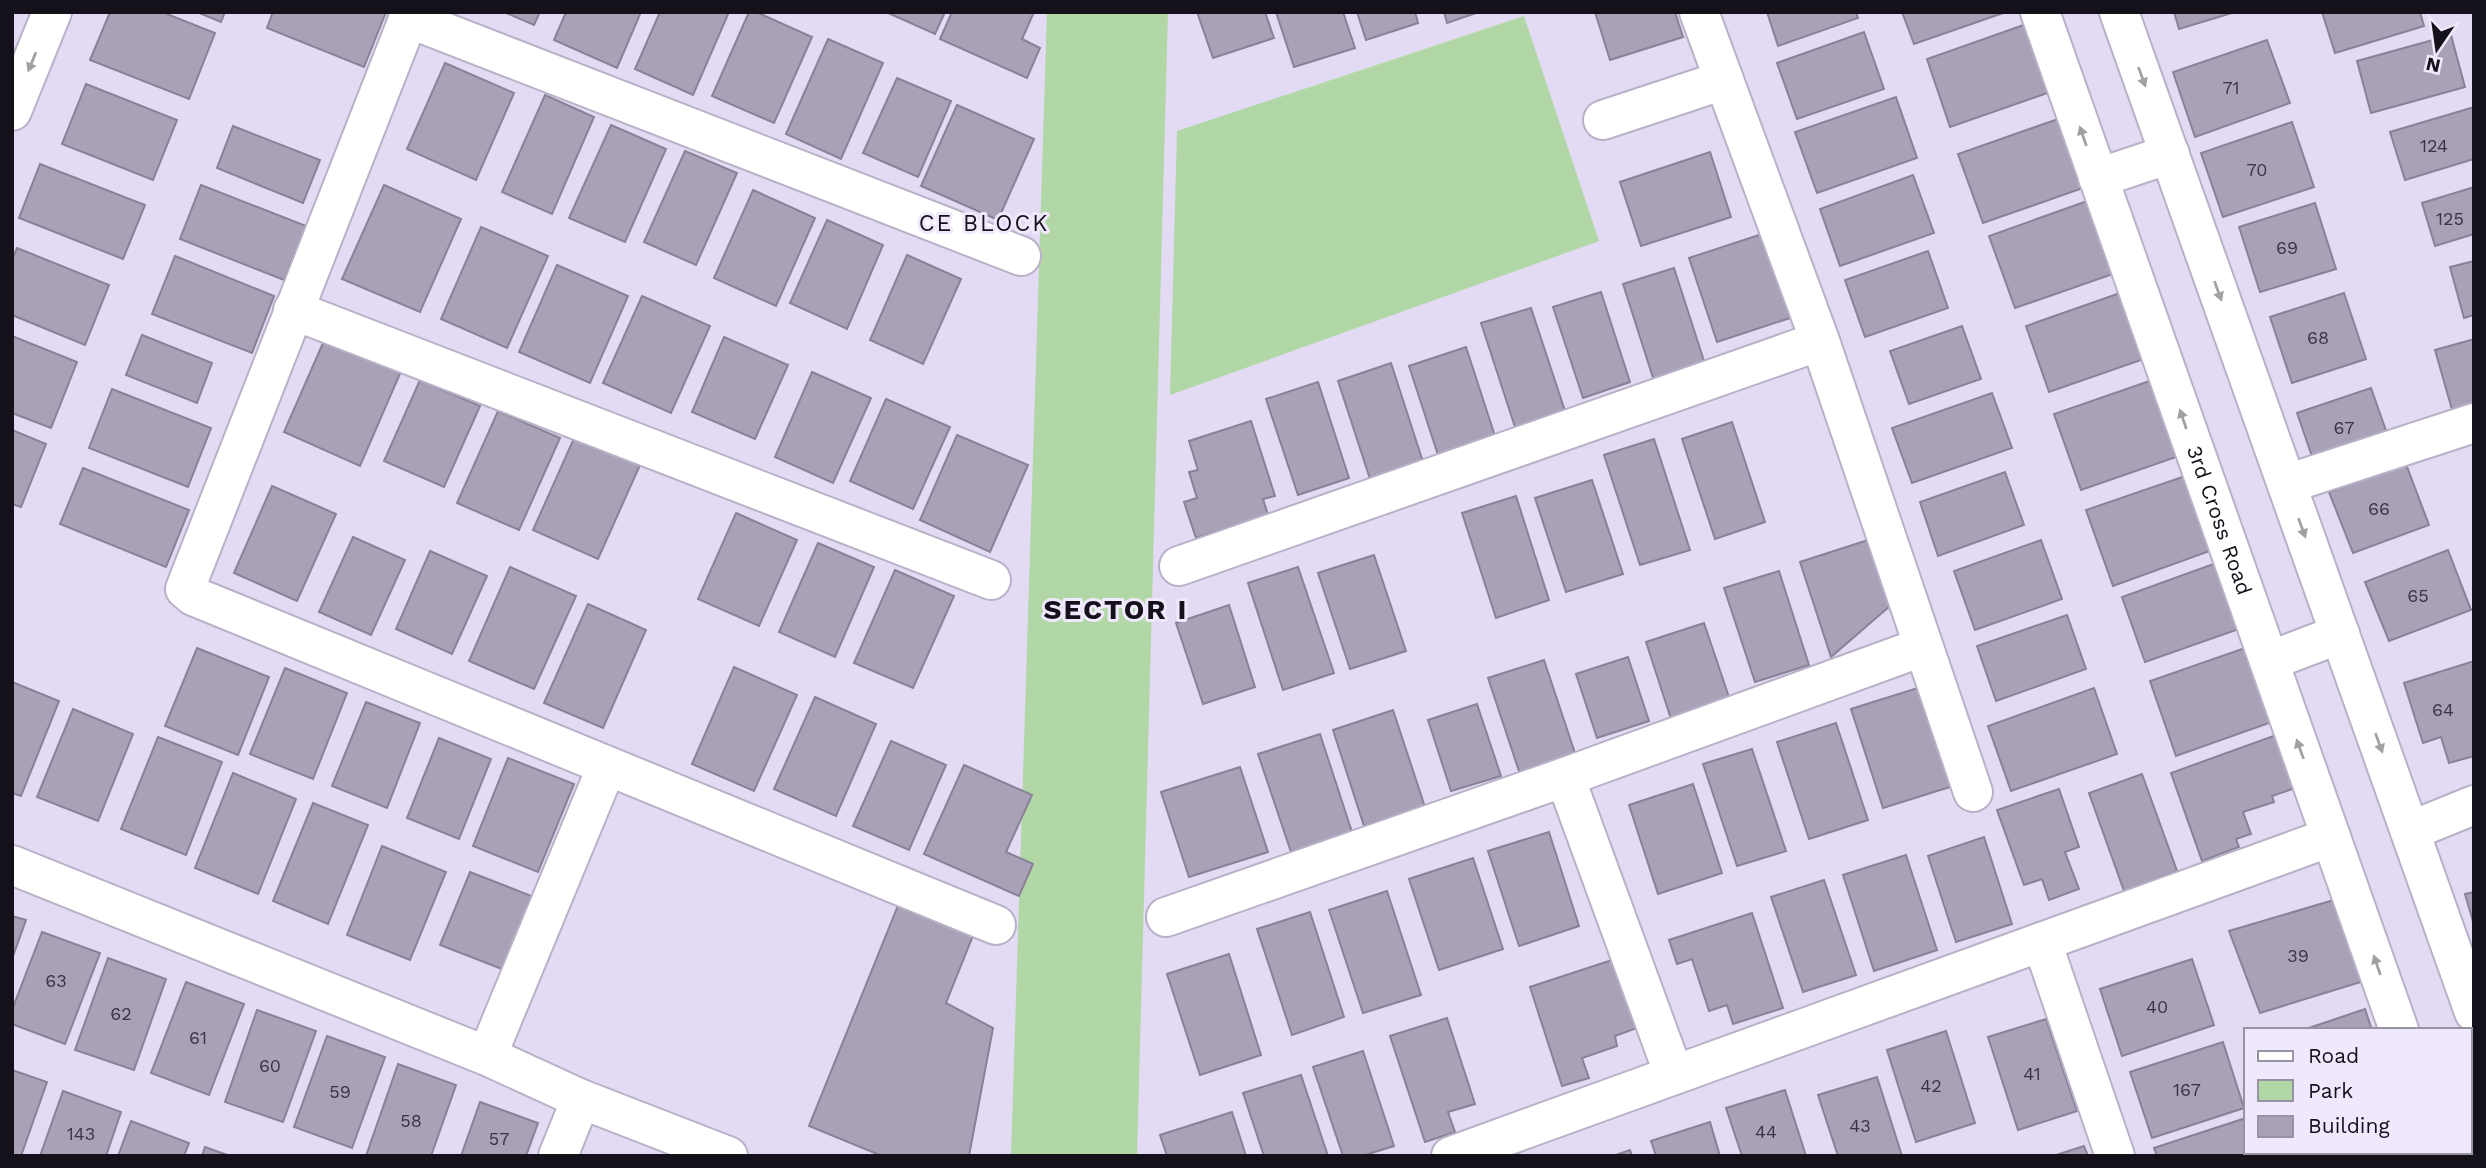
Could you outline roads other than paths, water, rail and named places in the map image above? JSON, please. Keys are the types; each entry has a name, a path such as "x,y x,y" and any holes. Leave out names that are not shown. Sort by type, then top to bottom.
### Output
{"street":[{"path":"12,111 52,12"},
{"path":"1699,12 1820,341 1973,792"},
{"name":"3rd Cross Road","path":"2039,12 2398,1028"},
{"path":"2119,12 2474,1012"},
{"path":"996,925 193,596 185,589 410,15 1021,256"},
{"path":"1603,120 1724,80"},
{"path":"2098,178 2170,154"},
{"path":"293,310 991,580"},
{"path":"1179,566 1820,341"},
{"path":"2287,484 2474,423"},
{"path":"2269,661 2340,634"},
{"path":"1166,916 1565,778 1922,647"},
{"path":"487,1056 607,766"},
{"path":"1565,778 1674,1075"},
{"path":"2410,831 2474,806"},
{"path":"1451,1156 2331,837"},
{"path":"12,865 487,1056 581,1099 728,1156"},
{"path":"2042,942 2115,1156"},
{"path":"558,1156 581,1099"}],"district":[{"name":"CE BLOCK","path":"984,223"},
{"name":"SECTOR I","path":"1116,609"}]}
